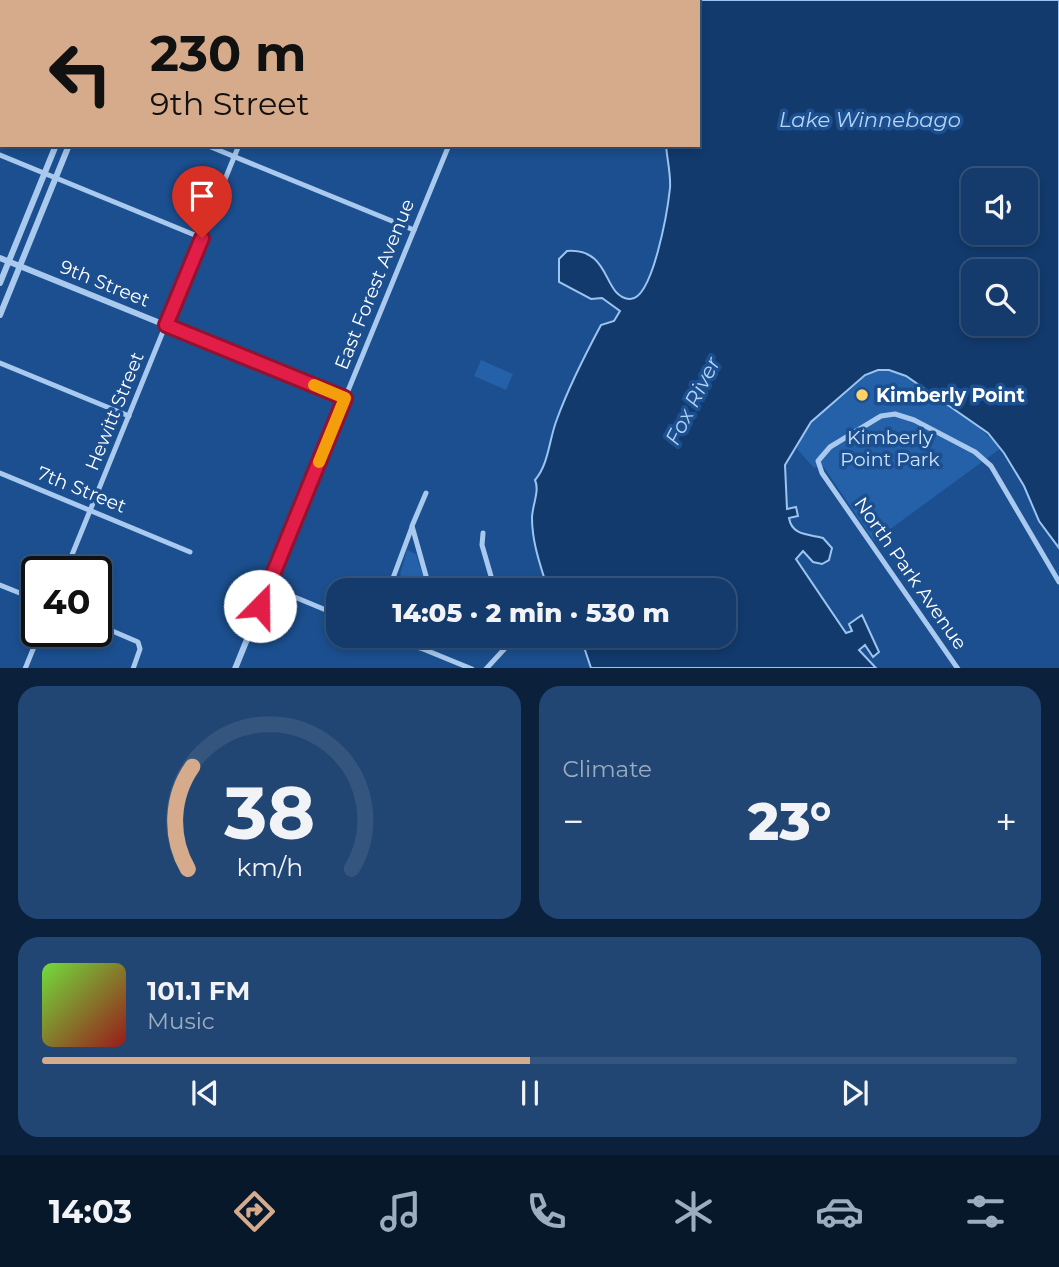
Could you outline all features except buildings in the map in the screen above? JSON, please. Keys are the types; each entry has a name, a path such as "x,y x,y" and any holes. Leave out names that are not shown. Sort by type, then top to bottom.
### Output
{"street":[{"path":"0,283 55,147"},
{"path":"0,315 68,147"},
{"path":"211,147 414,230"},
{"name":"Hewitt Street","path":"72,556 238,147"},
{"name":"East Forest Avenue","path":"235,668 447,147"},
{"path":"0,155 202,238"},
{"name":"9th Street","path":"0,258 345,398"},
{"path":"0,363 130,416"},
{"name":"North Park Avenue","path":"958,668 819,467 819,460 830,447 868,423 895,414 914,420 975,452 995,472 1059,582"},
{"name":"7th Street","path":"0,473 190,552"},
{"path":"393,578 426,493"},
{"path":"412,526 427,578"},
{"path":"483,533 482,545 492,578"},
{"path":"0,585 21,594"},
{"path":"268,586 326,610"},
{"path":"112,631 139,644 133,668"},
{"path":"25,668 34,647"},
{"path":"420,648 472,668"},
{"path":"486,668 505,648"}],"green space":[{"path":"481,360 513,374 506,390 474,376"},
{"name":"Kimberly Point Park","path":"884,369 895,372 927,390 963,415 1001,448 874,541 823,466 814,468 797,449 810,426 846,388 872,372"},
{"path":"407,550 416,554 424,578 406,578 400,575"}],"water":[{"path":"700,0 1059,0 1059,548 1039,521 1024,486 1004,453 988,433 906,376 889,370 878,370 865,375 811,422 785,465 787,509 796,507 798,516 789,518 791,524 797,531 823,538 832,548 829,560 822,564 813,562 803,551 796,559 846,633 852,631 849,624 862,615 879,652 873,657 865,645 859,650 876,668 591,668 584,648 736,648 736,578 544,578 534,537 532,518 537,489 535,480 546,459 561,407 601,325 614,321 620,311 602,298 591,299 559,282 559,259 567,251 581,252 592,257 620,296 629,299 638,296 645,286 658,252 670,188 666,147 700,147"}],"slow traffic":[{"path":"314,385 345,398 319,462"}],"place":[{"name":"Kimberly Point","path":"862,395"}],"route":[{"path":"202,238 166,325 345,398 260,606"}],"water label":[{"name":"Lake Winnebago","path":"870,120"},
{"name":"Fox River","path":"693,401"}]}
